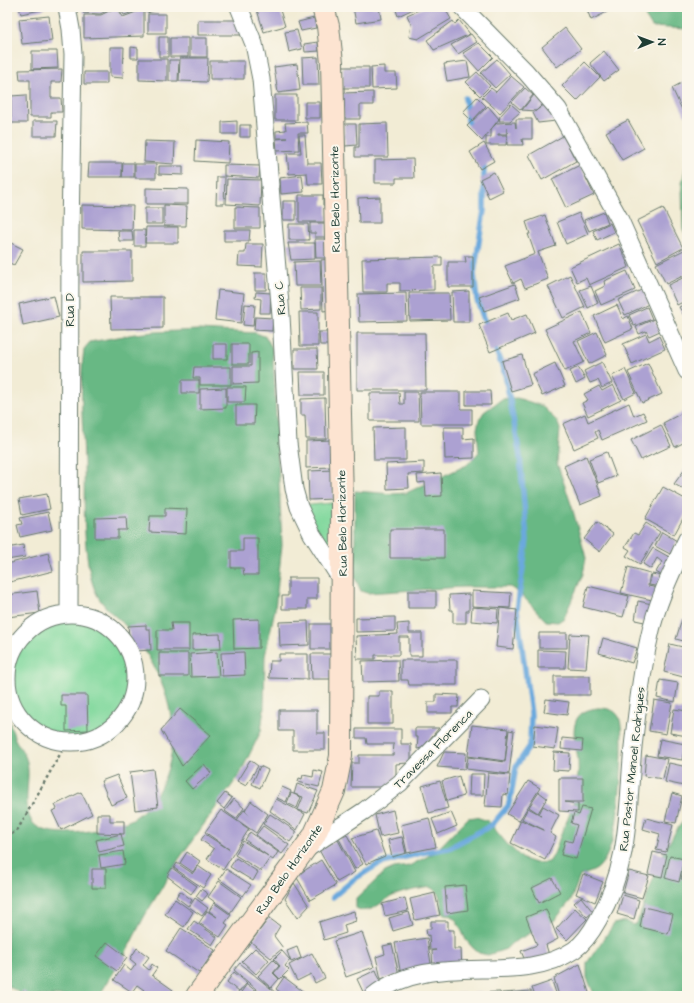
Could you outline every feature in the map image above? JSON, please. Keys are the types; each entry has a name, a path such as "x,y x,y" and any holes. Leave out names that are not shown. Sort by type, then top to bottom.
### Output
{"street":[{"name":"Rua D","path":"67,7 73,54 70,232 69,614"},
{"name":"Rua C","path":"239,7 254,44 261,79 281,316 288,443 294,489 299,508 312,534 342,582"},
{"name":"Rua Belo Horizonte","path":"197,996 314,836 328,808 334,791 341,756 342,582 332,64 328,26 323,7"},
{"path":"462,7 547,95 562,115 619,218 687,370"},
{"name":"Rua Pastor Manoel Rodrigues","path":"373,996 397,980 410,976 448,971 524,966 550,961 575,950 594,926 610,893 626,840 633,748 649,638 658,609 687,539"},
{"path":"69,614 82,615 97,620 116,633 126,645 132,659 135,682 129,705 116,724 97,737 82,742 67,742 45,737 26,724 13,705 9,690 8,675 13,652 26,634 44,620 69,614"},
{"name":"Travessa Florenca","path":"304,851 369,807 400,783 481,700"}],"path":[{"path":"7,838 18,829 67,742"}],"green space":[{"path":"645,7 687,7 687,29 652,27 645,16"},
{"path":"687,160 687,236 683,230 682,183"},
{"path":"198,330 256,333 266,337 272,348 282,545 275,609 265,656 264,708 261,731 240,774 179,859 144,917 125,954 99,996 24,996 7,985 7,715 15,739 27,762 27,801 29,817 33,823 41,829 52,832 67,833 98,830 112,827 140,814 151,803 163,783 172,751 173,733 171,715 161,681 144,649 134,635 103,604 94,589 91,578 86,550 84,520 82,391 84,349 90,342 135,334"},
{"path":"517,398 542,406 557,421 560,429 557,463 572,507 586,558 583,574 564,618 558,622 546,621 521,594 510,587 463,587 367,593 361,591 355,578 355,491 393,494 406,493 467,465 479,452 477,429 479,420 484,412 502,399"},
{"path":"341,502 342,574 301,506"},
{"path":"77,616 101,623 116,634 127,649 133,667 133,691 127,709 116,724 101,735 83,741 65,742 41,735 26,724 15,709 9,691 8,673 15,649 26,634 41,623 59,617"},
{"path":"598,708 615,712 619,717 621,726 622,755 615,830 605,859 595,870 580,876 571,900 555,920 512,943 506,949 488,955 479,953 473,948 466,940 457,921 451,916 443,913 439,895 435,889 431,887 395,895 372,909 362,910 356,908 356,899 385,872 394,868 409,866 434,853 468,818 476,817 488,821 507,844 523,859 535,863 549,862 555,852 569,817 578,779 577,755 574,736 576,721 579,715 591,709"},
{"path":"687,817 687,977 683,996 595,996 587,978 587,963 614,924 624,921 634,925 637,923 664,853 671,839"}],"building":[{"path":"19,7 45,7 45,9 21,14"},
{"path":"83,7 115,7 100,14 83,13"},
{"path":"117,7 123,17 144,9 144,36 84,38 84,15 101,15"},
{"path":"167,7 147,13 145,8 124,15 120,8"},
{"path":"256,7 279,7 285,26 264,32"},
{"path":"353,7 379,7 381,19 356,23"},
{"path":"395,7 418,7 398,16"},
{"path":"425,7 444,7 451,19 418,39 409,37 411,24 407,15"},
{"path":"586,7 617,7 591,20"},
{"path":"148,14 166,14 166,33 148,33"},
{"path":"49,16 52,41 22,44 19,19"},
{"path":"314,18 316,28 301,31 298,22"},
{"path":"198,20 241,20 241,35 198,35"},
{"path":"459,20 470,34 434,50 427,40 453,21 455,24"},
{"path":"565,28 581,49 557,67 542,47"},
{"path":"297,30 302,49 289,52 285,32"},
{"path":"471,34 477,42 458,54 451,45"},
{"path":"159,37 168,37 168,57 159,57"},
{"path":"170,38 188,38 188,57 170,57"},
{"path":"190,38 207,38 207,57 190,57"},
{"path":"318,42 319,51 305,52 304,44"},
{"path":"479,43 493,57 479,71 463,53"},
{"path":"110,47 124,47 123,78 110,77"},
{"path":"131,47 138,48 138,58 131,58"},
{"path":"32,51 57,51 58,68 32,69"},
{"path":"604,51 619,70 604,81 590,63"},
{"path":"318,57 319,85 303,85 302,58"},
{"path":"180,58 208,58 207,82 179,81"},
{"path":"139,59 167,59 167,81 139,80"},
{"path":"497,59 510,74 495,88 481,73"},
{"path":"169,60 179,60 178,81 169,81"},
{"path":"210,61 244,61 244,79 210,79"},
{"path":"467,61 470,77 447,81 444,64"},
{"path":"585,62 600,77 577,101 562,86"},
{"path":"297,64 300,90 278,93 274,67"},
{"path":"384,66 384,73 396,73 397,88 372,89 371,67"},
{"path":"343,67 369,67 369,88 343,88"},
{"path":"62,69 61,82 51,82 51,98 61,98 62,112 51,112 51,117 30,117 30,80 20,80 19,70"},
{"path":"84,72 107,72 107,84 84,84"},
{"path":"477,72 490,86 480,96 466,82"},
{"path":"511,76 524,87 500,113 482,97 491,88 496,92"},
{"path":"687,80 687,115 685,116 672,88"},
{"path":"525,88 533,95 521,110 512,102"},
{"path":"373,92 373,105 360,105 360,119 343,119 343,93"},
{"path":"26,95 27,123 11,123 11,96"},
{"path":"275,95 297,95 297,120 275,120"},
{"path":"534,95 544,103 536,111 522,110"},
{"path":"477,97 486,106 472,121 463,112"},
{"path":"305,102 320,102 320,118 305,118"},
{"path":"511,104 520,112 510,121 499,121 500,116"},
{"path":"545,104 556,121 538,123 533,113"},
{"path":"488,106 499,119 482,141 467,126"},
{"path":"516,119 532,119 532,139 522,139 523,145 507,145 507,135 506,145 486,145 486,137 491,137 491,129 497,123 515,122 516,128"},
{"path":"628,120 644,148 622,160 606,132"},
{"path":"33,121 57,121 56,136 33,136"},
{"path":"237,121 237,134 222,134 222,122"},
{"path":"307,122 308,133 298,133 299,150 277,151 276,139 287,138 276,138 276,131 286,130 285,123"},
{"path":"387,123 388,157 355,157 355,147 359,147 359,124"},
{"path":"344,124 356,124 357,145 345,146"},
{"path":"240,125 250,125 250,137 240,137"},
{"path":"299,135 305,135 307,163 321,163 322,184 308,184 307,173 289,174 287,153 301,153"},
{"path":"563,136 576,161 542,180 529,155"},
{"path":"196,140 229,142 228,163 195,161"},
{"path":"145,141 175,142 174,164 144,162"},
{"path":"484,143 494,161 480,169 470,152"},
{"path":"413,159 414,178 396,178 396,183 375,183 375,160"},
{"path":"89,163 122,163 122,177 88,177"},
{"path":"123,163 134,163 134,177 122,177"},
{"path":"135,164 156,164 156,178 135,178"},
{"path":"224,165 260,166 259,178 224,176"},
{"path":"580,165 594,195 566,208 552,179"},
{"path":"159,166 183,166 183,175 159,174"},
{"path":"494,172 503,191 489,198 480,179"},
{"path":"302,175 304,192 281,194 280,178"},
{"path":"217,177 225,177 224,204 216,204"},
{"path":"227,179 261,180 260,206 226,204"},
{"path":"146,188 188,189 188,204 146,204"},
{"path":"299,195 323,195 323,205 327,205 327,222 299,222"},
{"path":"380,197 380,223 359,223 358,198"},
{"path":"283,201 296,201 296,220 283,220"},
{"path":"82,205 133,206 132,230 82,229"},
{"path":"164,205 187,206 186,226 164,226"},
{"path":"235,207 260,208 260,228 235,228"},
{"path":"145,208 162,208 162,224 145,224"},
{"path":"663,208 683,248 657,262 637,221"},
{"path":"604,212 608,223 589,231 584,220"},
{"path":"579,213 588,234 566,244 557,222"},
{"path":"545,215 556,246 538,252 548,279 525,288 521,279 513,283 505,266 535,254 528,234 530,234 526,222"},
{"path":"310,223 326,223 326,237 315,237 315,233 310,233"},
{"path":"610,223 614,232 597,240 593,231"},
{"path":"289,224 308,224 309,240 289,240"},
{"path":"146,227 178,227 178,243 145,243"},
{"path":"134,230 145,230 145,246 134,246"},
{"path":"224,230 250,230 249,241 224,241"},
{"path":"118,231 132,231 133,241 119,241"},
{"path":"315,239 327,239 327,258 316,258"},
{"path":"7,241 23,249 14,265 7,262"},
{"path":"288,243 315,243 315,259 291,260"},
{"path":"246,244 263,244 262,267 238,266 239,253 245,253"},
{"path":"619,244 629,267 589,285 586,278 577,282 570,267"},
{"path":"686,249 687,274 666,284 656,264"},
{"path":"83,251 132,251 132,281 83,282"},
{"path":"465,256 473,256 473,287 448,287 448,262 466,262"},
{"path":"442,257 442,266 434,266 434,290 400,291 400,283 387,283 387,292 363,292 362,259"},
{"path":"331,259 331,310 323,311 321,260"},
{"path":"320,261 321,286 295,286 294,262"},
{"path":"627,271 635,290 601,305 595,291 605,286 604,281"},
{"path":"255,273 266,273 266,290 255,290"},
{"path":"570,275 585,307 563,318 548,286"},
{"path":"687,276 687,300 677,305 668,285"},
{"path":"515,284 520,298 484,311 479,297"},
{"path":"591,286 598,303 588,308 580,290"},
{"path":"300,288 321,288 321,309 301,310"},
{"path":"644,289 651,303 625,315 618,300"},
{"path":"218,290 244,293 241,323 215,320"},
{"path":"469,291 469,322 453,322 452,292"},
{"path":"256,292 271,293 270,313 260,313 261,299 255,298"},
{"path":"406,293 407,321 359,322 358,294"},
{"path":"409,293 449,293 450,320 410,321"},
{"path":"54,296 59,317 23,325 19,304"},
{"path":"110,297 163,297 163,328 111,329"},
{"path":"687,303 687,318 686,319 679,307"},
{"path":"245,304 255,305 253,326 243,325"},
{"path":"617,305 623,319 628,316 633,329 605,342 594,316"},
{"path":"647,307 652,319 634,326 629,315"},
{"path":"299,312 318,312 318,346 300,346"},
{"path":"582,312 591,333 574,341 584,362 565,371 545,329"},
{"path":"508,313 511,320 527,314 535,333 490,352 479,325"},
{"path":"255,317 273,318 272,331 254,330"},
{"path":"654,319 660,331 649,336 646,331 639,334 636,327"},
{"path":"319,332 329,332 329,345 320,345"},
{"path":"597,332 607,355 589,364 578,341"},
{"path":"357,333 425,333 426,390 357,390"},
{"path":"646,334 649,341 659,336 665,349 632,364 623,344"},
{"path":"213,344 227,344 227,359 213,359"},
{"path":"232,344 249,344 249,364 232,364"},
{"path":"294,349 317,349 318,369 294,369"},
{"path":"258,352 258,383 233,384 233,366 251,366 251,353"},
{"path":"522,355 531,385 511,391 502,361"},
{"path":"602,362 612,383 602,388 598,380 590,383 584,371"},
{"path":"555,363 565,386 542,396 532,374"},
{"path":"648,363 662,394 642,403 628,372"},
{"path":"194,367 231,367 231,385 200,385 200,378 193,378"},
{"path":"578,367 585,379 576,384 570,371"},
{"path":"625,369 636,393 624,399 612,376"},
{"path":"300,372 324,372 324,395 301,395"},
{"path":"182,380 199,380 199,393 182,393"},
{"path":"613,385 621,400 588,416 582,403 588,400 584,394 599,386 602,391"},
{"path":"227,387 246,387 245,402 227,402"},
{"path":"226,388 226,408 200,409 200,389"},
{"path":"466,391 490,391 491,405 466,405"},
{"path":"404,392 418,392 419,421 370,421 370,393 399,393 400,404 404,404"},
{"path":"420,392 461,392 461,409 472,409 472,424 421,424"},
{"path":"325,398 326,439 306,439 305,415 301,415 301,399"},
{"path":"629,403 634,416 643,412 647,420 602,440 598,430 595,432 598,438 574,449 563,424 585,414 588,422"},
{"path":"236,405 255,405 254,424 236,424"},
{"path":"686,411 687,441 675,447 663,423"},
{"path":"661,425 671,446 641,460 631,440"},
{"path":"406,427 406,460 374,460 373,428"},
{"path":"444,427 463,427 463,439 474,438 474,458 445,459"},
{"path":"332,440 332,467 306,468 306,441"},
{"path":"607,452 616,476 598,483 589,459"},
{"path":"586,456 602,496 580,505 564,466"},
{"path":"424,462 424,473 408,474 409,488 387,489 386,464"},
{"path":"685,469 687,471 687,491 674,484"},
{"path":"334,470 334,499 309,500 308,471"},
{"path":"441,473 442,496 426,497 425,482 418,483 417,475"},
{"path":"663,487 687,500 687,511 674,535 645,519"},
{"path":"47,494 50,509 22,515 19,499"},
{"path":"165,508 187,509 186,534 149,532 150,516 165,516"},
{"path":"48,512 52,530 20,537 17,525 22,524 20,518"},
{"path":"126,517 127,530 118,530 118,538 95,538 95,518"},
{"path":"597,522 613,534 600,552 584,539"},
{"path":"646,523 660,532 640,564 626,556 630,550 625,547 634,533 638,535"},
{"path":"390,529 444,529 444,558 390,558"},
{"path":"662,532 677,541 670,554 655,546"},
{"path":"243,538 258,538 258,575 244,575 243,568 231,568 231,551 243,551"},
{"path":"23,545 25,557 7,560 7,548"},
{"path":"653,548 671,558 661,575 656,572 662,562 657,558 651,569 643,564"},
{"path":"48,553 53,571 10,582 7,564"},
{"path":"628,567 650,573 648,586 658,588 652,600 621,593"},
{"path":"652,574 663,576 661,587 649,585"},
{"path":"288,578 317,578 317,599 307,599 307,609 282,609 282,596 288,596"},
{"path":"588,586 629,596 623,617 583,607"},
{"path":"37,591 40,613 7,617 7,595"},
{"path":"408,591 436,591 436,608 408,608"},
{"path":"472,591 511,593 510,608 472,606"},
{"path":"469,594 469,611 466,611 466,623 453,623 453,610 450,610 449,595"},
{"path":"638,601 652,604 649,623 635,620"},
{"path":"472,607 498,609 497,623 471,621"},
{"path":"500,608 517,610 513,649 496,647"},
{"path":"395,617 395,631 356,632 356,618"},
{"path":"259,619 259,648 234,649 233,620"},
{"path":"682,619 687,620 687,642 676,639"},
{"path":"308,621 309,645 280,646 279,622"},
{"path":"171,623 189,623 189,650 157,650 157,630 172,630"},
{"path":"409,623 409,633 422,633 422,656 409,656 409,637 399,637 399,655 375,655 375,659 357,659 356,636 398,634 397,624"},
{"path":"311,624 331,624 332,649 311,649"},
{"path":"146,625 146,629 150,629 151,650 137,651 130,644 128,626"},
{"path":"539,633 567,633 567,648 539,648"},
{"path":"220,634 221,649 192,650 192,635"},
{"path":"570,634 589,635 586,669 568,668"},
{"path":"603,638 637,648 632,663 599,653"},
{"path":"670,644 687,648 687,678 664,672"},
{"path":"538,650 566,651 565,668 538,668"},
{"path":"217,652 219,676 191,677 190,654"},
{"path":"244,652 245,675 222,676 221,653"},
{"path":"159,653 188,653 188,676 159,676"},
{"path":"279,654 308,654 308,679 269,678 270,661 279,661"},
{"path":"311,654 331,654 331,679 312,679"},
{"path":"398,660 399,681 363,682 362,661"},
{"path":"401,660 457,660 457,685 409,685 408,680 401,680"},
{"path":"554,676 590,676 590,695 554,695"},
{"path":"660,680 678,683 675,702 657,698"},
{"path":"379,691 393,691 393,724 367,724 367,696 379,696"},
{"path":"436,694 459,695 458,707 452,707 452,713 428,713 428,702 436,702"},
{"path":"61,695 87,695 88,730 66,731 66,706 61,706"},
{"path":"546,699 569,702 567,715 544,712"},
{"path":"654,700 672,703 666,734 649,731"},
{"path":"180,709 211,735 182,766 161,730"},
{"path":"674,709 687,711 687,736 670,733"},
{"path":"279,710 317,710 317,733 325,733 325,750 293,750 293,731 279,731"},
{"path":"472,725 508,729 505,761 468,756"},
{"path":"535,725 558,728 555,749 533,746"},
{"path":"415,728 439,728 422,748 417,749 418,737 415,737"},
{"path":"356,729 401,729 401,744 411,744 411,761 396,764 396,779 387,787 351,787 352,763 359,763 359,755 393,755 394,744 367,744 366,738 356,738"},
{"path":"509,730 514,731 509,774 466,769 468,757 505,762"},
{"path":"562,738 583,740 582,751 561,749"},
{"path":"660,739 685,744 682,760 657,756"},
{"path":"444,752 466,753 465,769 437,767"},
{"path":"554,752 570,753 569,771 553,770"},
{"path":"646,755 667,759 663,779 644,776"},
{"path":"250,760 258,766 246,786 237,781"},
{"path":"669,763 687,767 684,786 665,782"},
{"path":"204,764 211,773 192,789 185,781"},
{"path":"260,766 268,770 260,788 252,784"},
{"path":"153,769 158,807 135,810 130,772"},
{"path":"314,770 323,772 319,787 298,782 299,778 302,779 303,775 313,777"},
{"path":"488,773 510,775 508,795 503,794 502,807 485,806"},
{"path":"470,774 484,774 483,795 469,795"},
{"path":"117,775 127,798 111,805 101,781"},
{"path":"459,776 464,796 447,801 442,781"},
{"path":"559,778 583,778 583,802 565,802 578,804 578,812 559,811"},
{"path":"440,781 448,808 429,813 422,786"},
{"path":"528,781 540,788 519,821 507,814"},
{"path":"297,784 318,791 308,813 298,810 303,797 294,794"},
{"path":"282,787 291,791 286,802 277,798"},
{"path":"81,792 92,814 61,830 52,811 57,809 55,805"},
{"path":"539,792 547,798 538,813 529,807"},
{"path":"225,793 232,798 224,809 217,803"},
{"path":"291,793 301,797 297,808 287,803"},
{"path":"672,793 682,796 676,823 665,821"},
{"path":"234,799 244,808 236,819 225,811"},
{"path":"276,799 305,814 297,830 270,811"},
{"path":"251,801 268,814 256,833 237,820 244,810 250,815 245,810"},
{"path":"543,806 559,815 550,833 556,837 545,860 511,843 521,820 544,830 522,819 528,808 539,814"},
{"path":"582,807 591,809 576,859 561,855 565,840 572,842 577,825 571,823 574,813 579,815"},
{"path":"221,810 249,829 223,870 207,859 214,849 201,840 205,834 230,850 205,832"},
{"path":"393,810 398,833 380,837 375,815"},
{"path":"451,812 457,826 438,834 432,819"},
{"path":"97,814 110,814 110,821 124,821 124,834 97,833"},
{"path":"270,814 297,832 290,842 263,824"},
{"path":"429,818 436,847 407,853 401,825"},
{"path":"646,818 673,825 666,852 656,850 660,834 643,829"},
{"path":"263,826 289,845 282,854 256,835"},
{"path":"376,831 385,856 366,864 352,838"},
{"path":"250,832 278,852 273,860 270,858 261,871 235,855 243,841 268,856 245,840"},
{"path":"121,834 124,846 99,852 96,840"},
{"path":"347,835 363,864 355,869 339,839"},
{"path":"402,837 406,853 392,857 388,840"},
{"path":"338,840 355,872 337,882 319,850"},
{"path":"123,851 125,864 101,868 99,855"},
{"path":"187,852 200,861 193,872 180,863"},
{"path":"653,852 667,855 662,877 648,874"},
{"path":"670,856 684,859 679,882 665,878"},
{"path":"687,856 687,880 681,879"},
{"path":"236,858 258,872 253,881 230,867"},
{"path":"321,860 336,885 310,900 296,876"},
{"path":"177,863 192,874 198,866 211,875 203,888 174,868"},
{"path":"172,868 197,886 191,894 167,876"},
{"path":"92,869 106,869 106,888 92,888"},
{"path":"226,869 251,885 243,896 219,879"},
{"path":"629,871 649,876 642,898 623,893"},
{"path":"583,874 603,882 595,902 576,894"},
{"path":"552,878 560,892 539,903 532,888"},
{"path":"219,881 241,897 230,913 208,897"},
{"path":"294,883 309,906 298,918 285,899"},
{"path":"465,885 468,910 447,913 445,887"},
{"path":"201,889 208,894 202,901 196,896"},
{"path":"180,891 192,900 188,906 176,897"},
{"path":"435,893 440,915 415,920 410,899"},
{"path":"623,895 639,900 634,919 617,914"},
{"path":"581,897 593,912 587,917 574,903"},
{"path":"195,898 208,908 202,916 189,907"},
{"path":"405,898 408,911 385,916 382,904"},
{"path":"175,899 193,912 184,927 165,914"},
{"path":"214,903 231,915 225,923 228,925 220,937 199,923 207,911 217,917 209,911"},
{"path":"644,907 673,914 668,934 640,927"},
{"path":"575,908 587,919 567,940 556,929"},
{"path":"546,909 558,939 546,945 549,955 526,963 521,951 537,945 526,917"},
{"path":"354,911 356,921 344,925 346,933 324,940 319,922"},
{"path":"409,912 413,925 393,931 389,918"},
{"path":"269,918 280,926 274,936 283,948 271,958 251,942"},
{"path":"194,921 217,937 212,945 188,929"},
{"path":"431,921 448,921 448,930 454,930 454,949 461,949 462,970 433,971 432,951 436,950 430,950 429,935 427,936 426,929 431,929"},
{"path":"181,928 215,950 199,973 166,951"},
{"path":"362,932 374,967 346,977 334,941"},
{"path":"427,938 432,970 401,975 395,943"},
{"path":"107,942 127,957 117,971 96,956"},
{"path":"392,944 399,975 381,979 376,957 385,954 383,946"},
{"path":"297,947 301,958 291,962 287,951"},
{"path":"137,948 149,957 143,965 149,970 152,964 157,968 152,975 173,990 171,993 175,996 140,996 144,990 137,985 132,992 114,980 124,965 131,971 136,964 130,959"},
{"path":"255,948 269,960 256,974 242,961"},
{"path":"282,951 290,960 285,966 289,970 280,979 274,973 280,966 274,959"},
{"path":"312,953 325,978 315,983 311,974 297,981 289,965"},
{"path":"273,960 279,966 273,973 279,979 271,988 258,976"},
{"path":"240,963 276,993 273,996 264,996 234,970"},
{"path":"580,964 590,996 559,996 554,978"},
{"path":"376,970 382,985 365,996 357,979"},
{"path":"234,972 247,983 239,992 227,982"},
{"path":"284,977 309,996 285,996 276,989"},
{"path":"552,981 557,996 535,996 532,988"},
{"path":"247,984 262,996 239,995"},
{"path":"23,991 30,996 19,996"},
{"path":"531,991 532,996 503,996 502,993"},
{"path":"500,992 501,996 474,996 473,993"},
{"path":"445,993 469,993 470,996 445,996"}],"waterway":[{"path":"465,98 468,121 473,128"},
{"path":"484,159 484,210 474,274 477,300 487,328"},
{"path":"333,897 353,880 379,864 421,853 449,848 492,825 508,806 516,766 530,746 531,714 517,610 527,540 520,456 505,374 493,343"}]}
